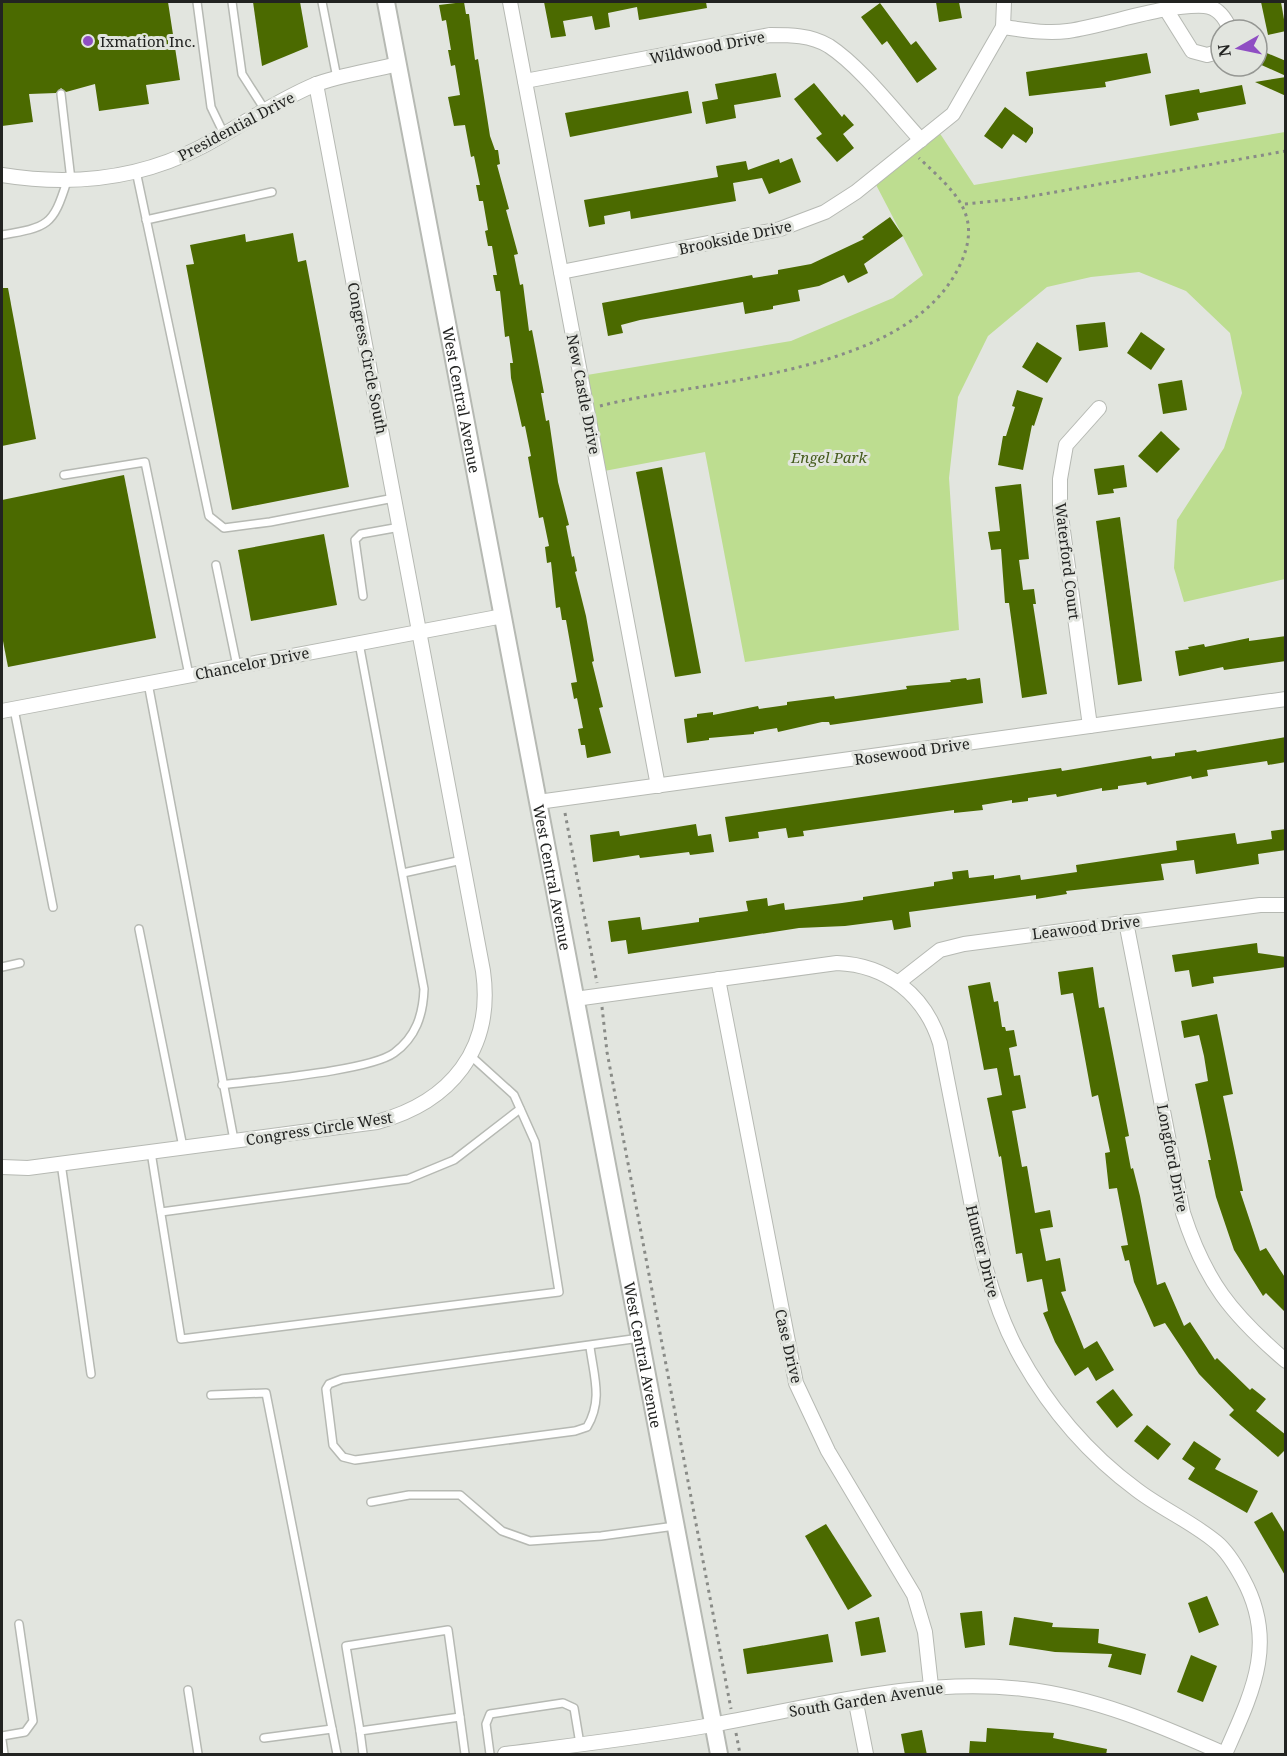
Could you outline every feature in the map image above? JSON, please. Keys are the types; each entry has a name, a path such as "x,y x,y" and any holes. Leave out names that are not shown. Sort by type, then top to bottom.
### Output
{"street":[{"name":"West Central Avenue","path":"386,2 719,1755"},
{"name":"New Castle Drive","path":"510,2 658,786"},
{"path":"1004,2 1003,27 1046,33 1205,6 1216,10 1224,18"},
{"path":"1167,11 1192,51 1209,54"},
{"name":"Brookside Drive","path":"561,272 780,229 808,220 856,192 953,114 1003,27"},
{"name":"Wildwood Drive","path":"525,81 770,35 799,35 828,46 862,76 921,140"},
{"name":"Presidential Drive","path":"2,175 69,180 99,179 136,171 171,160 316,84 398,64"},
{"name":"Congress Circle South","path":"316,84 420,632"},
{"name":"Waterford Court","path":"1090,726 1060,509 1060,480 1066,445 1099,408"},
{"name":"Chancelor Drive","path":"8,710 502,616"},
{"name":"Congress Circle West","path":"2,1167 28,1168 377,1122 415,1109 437,1095 472,1057 484,1018 486,989 420,632"},
{"name":"Rosewood Drive","path":"538,802 1286,699"},
{"name":"Leawood Drive","path":"899,982 940,950 964,944 1260,905 1286,905"},
{"name":"Longford Drive","path":"1126,922 1183,1213 1196,1252 1215,1287 1240,1319 1286,1361"},
{"name":"Hunter Drive","path":"575,999 837,963 871,968 899,982 929,1014 935,1028 981,1255 996,1304 1021,1356 1045,1394 1082,1440 1136,1490 1217,1543 1238,1570 1251,1593 1260,1626 1258,1673 1225,1754"},
{"name":"Case Drive","path":"718,979 796,1383 828,1451 914,1595 925,1632 931,1686"},
{"name":"South Garden Avenue","path":"510,1754 713,1725 931,1686 1022,1689 1101,1704 1148,1720 1225,1754"},
{"path":"855,1698 866,1755"}],"lane":[{"path":"197,2 211,107 224,134"},
{"path":"232,2 242,74 265,110"},
{"path":"322,2 337,79"},
{"path":"2,235 42,227 58,210 69,180 61,94"},
{"path":"136,171 209,516 224,528 270,522 394,498"},
{"path":"146,220 272,192"},
{"path":"64,475 145,462 189,675"},
{"path":"363,596 355,540 361,534 400,527"},
{"path":"216,565 237,666"},
{"path":"222,1085 385,1058 412,1035 421,1016 424,989 359,643"},
{"path":"148,683 234,1140"},
{"path":"8,710 53,907"},
{"path":"403,873 462,860"},
{"path":"139,929 183,1147"},
{"path":"2,967 20,963"},
{"path":"151,1152 181,1339 559,1292 535,1142 514,1095 472,1057"},
{"path":"161,1212 408,1179 454,1160 520,1109"},
{"path":"60,1163 91,1374"},
{"path":"590,1347 597,1394 596,1410 587,1427 575,1431 355,1460 343,1457 333,1445 327,1414 326,1389 329,1384 342,1379 590,1347 640,1338"},
{"path":"211,1395 266,1393 337,1755"},
{"path":"371,1502 408,1495 460,1495 502,1531 530,1541 601,1536 675,1526"},
{"path":"4,1755 2,1738 25,1732 33,1721 19,1624"},
{"path":"363,1755 346,1646 448,1630 465,1755"},
{"path":"188,1690 198,1755"},
{"path":"490,1755 486,1724 490,1714 563,1703 574,1708 580,1744"},
{"path":"360,1731 460,1717"},
{"path":"264,1738 332,1729"}],"path":[{"path":"587,410 637,397 756,378 847,352 892,332 927,310 951,282 966,253 969,228 965,205 910,150"},
{"path":"965,205 1016,200 1286,151"},
{"path":"563,799 599,996 605,1016 609,1063 740,1755"}],"green space":[{"name":"Engel Park","path":"937,129 974,185 1285,132 1285,579 1184,602 1174,568 1177,520 1224,448 1242,393 1230,333 1186,291 1139,272 1091,277 1047,287 988,336 958,397 949,478 959,630 745,662 705,452 599,472 581,376 791,341 893,298 923,275 873,179"}],"building":[{"name":"Ixmation Inc.","path":"2,2 168,2 180,80 146,85 149,104 99,111 95,84 66,92 61,88 56,93 29,94 33,122 2,126"},
{"path":"253,2 300,2 308,47 262,66"},
{"path":"464,2 466,14 469,14 475,60 478,59 490,136 495,150 498,150 500,164 497,165 518,254 514,255 520,285 523,284 529,331 532,330 544,393 541,393 546,421 549,420 558,482 569,525 566,526 572,557 574,556 577,571 575,572 594,661 592,662 603,707 599,708 611,753 587,758 585,745 581,745 578,729 583,728 577,698 574,699 571,683 577,682 566,620 562,620 560,607 556,608 551,562 547,563 545,547 549,546 543,517 539,518 525,426 522,427 511,378 510,363 513,363 509,336 505,337 500,291 496,291 493,275 497,275 492,246 488,246 485,231 488,230 483,201 479,201 476,185 480,185 474,156 471,157 465,125 454,126 448,97 460,95 455,65 451,66 448,50 451,50 446,20 442,21 439,5"},
{"path":"544,2 706,2 707,8 639,20 637,7 608,13 610,27 595,30 592,16 563,21 566,36 551,38"},
{"path":"936,2 959,2 962,18 939,22"},
{"path":"1261,2 1281,2 1286,31 1269,35 1269,18 1264,18"},
{"path":"880,3 911,45 916,41 937,69 917,83 887,41 882,45 861,17"},
{"path":"1147,53 1151,73 1105,82 1106,87 1029,96 1026,72"},
{"path":"1269,54 1286,61 1286,76 1269,68"},
{"path":"776,73 781,97 734,105 736,118 706,124 702,102 718,99 715,84"},
{"path":"1286,77 1286,96 1255,82"},
{"path":"814,83 842,117 844,114 854,125 843,134 854,148 837,162 816,138 822,134 794,99"},
{"path":"1242,85 1246,104 1197,113 1199,120 1170,126 1165,95 1199,89 1200,93"},
{"path":"688,91 692,113 570,137 565,113"},
{"path":"1005,107 1033,128 1033,133 1026,143 1013,134 1002,149 984,136"},
{"path":"792,158 801,182 769,194 762,178 733,183 736,201 631,219 630,211 604,216 605,224 589,227 584,200 718,177 716,166 746,161 748,170 779,159 780,163"},
{"path":"890,217 903,236 864,264 868,273 848,283 844,275 819,286 798,290 800,301 773,306 773,309 745,314 743,302 640,320 621,325 623,333 608,336 602,303 752,275 753,278 778,274 778,270 811,264 864,239 862,237"},
{"path":"293,233 298,262 306,260 349,487 232,510 186,265 194,264 190,245 245,234 246,242"},
{"path":"2,288 8,288 36,439 2,446"},
{"path":"1105,322 1108,347 1079,351 1076,325"},
{"path":"1141,332 1165,349 1151,370 1127,353"},
{"path":"1037,342 1062,358 1047,383 1022,367"},
{"path":"1182,380 1187,410 1163,414 1158,384"},
{"path":"1017,390 1043,398 1034,426 1032,425 1023,470 998,465 1003,436 1006,436 1015,407 1012,406"},
{"path":"1161,431 1180,449 1157,473 1138,456"},
{"path":"1124,465 1127,487 1113,489 1114,493 1098,495 1094,469"},
{"path":"662,467 701,673 675,677 636,472"},
{"path":"124,475 156,638 8,667 2,636 2,500"},
{"path":"1021,484 1029,559 1019,560 1023,590 1034,589 1036,604 1033,604 1047,694 1022,698 1009,603 1005,603 1001,549 991,550 988,532 1000,531 995,487"},
{"path":"1120,517 1142,681 1118,685 1096,521"},
{"path":"324,534 337,605 251,621 238,550"},
{"path":"1286,636 1286,661 1224,670 1223,667 1179,676 1175,651 1204,644 1205,647 1249,638 1249,641"},
{"path":"966,678 967,680 980,678 983,703 830,725 829,722 822,722 778,732 777,728 754,732 754,734 709,738 709,740 687,743 684,719 697,717 697,714 713,712 713,715 758,706 759,709 787,705 787,702 834,696 835,699"},
{"path":"1286,737 1286,762 1268,765 1267,761 1207,770 1208,776 1192,779 1191,776 1147,785 1146,782 1118,786 1118,789 1102,791 1102,788 1057,797 1056,794 1012,803 1012,800 982,805 983,810 954,813 954,810 803,831 804,836 788,838 786,828 758,832 759,838 729,842 725,817 1061,768 1062,771 1151,756 1152,759 1175,756 1175,753 1196,750 1197,752"},
{"path":"696,824 698,836 711,834 714,852 690,855 689,852 640,858 639,855 593,862 590,835 619,831 620,836"},
{"path":"1286,829 1286,850 1258,854 1259,864 1196,874 1194,860 1161,864 1164,880 1066,891 1067,894 1036,899 1036,895 909,912 911,927 894,930 892,920 845,926 799,928 628,954 626,940 611,942 608,921 640,917 642,930 699,922 699,918 748,911 746,901 767,898 768,906 784,903 785,910 842,903 863,900 863,897 934,886 934,882 953,879 952,872 968,870 969,878 994,875 994,879 1020,875 1021,880 1077,872 1076,865 1177,850 1176,841 1235,833 1237,844 1272,839 1271,831"},
{"path":"1257,943 1258,953 1286,957 1286,967 1213,977 1214,983 1192,987 1189,970 1175,972 1172,955"},
{"path":"1093,967 1099,1008 1104,1007 1129,1136 1125,1137 1131,1169 1133,1168 1140,1196 1157,1285 1165,1282 1184,1326 1190,1322 1215,1360 1217,1358 1250,1390 1252,1388 1266,1399 1256,1411 1286,1435 1286,1449 1278,1457 1229,1415 1234,1410 1199,1374 1165,1323 1154,1327 1134,1282 1129,1260 1125,1261 1121,1246 1128,1245 1117,1188 1109,1189 1105,1153 1110,1152 1098,1095 1092,1097 1073,993 1061,995 1058,972"},
{"path":"990,982 994,1002 998,1001 1002,1027 1005,1027 1006,1031 1014,1030 1017,1046 1009,1048 1014,1076 1020,1075 1026,1108 1012,1111 1022,1167 1027,1166 1035,1213 1050,1210 1053,1227 1040,1229 1046,1261 1060,1258 1066,1291 1061,1292 1084,1349 1097,1341 1114,1370 1096,1381 1088,1367 1075,1376 1055,1342 1043,1313 1048,1311 1042,1279 1027,1282 1022,1253 1016,1254 1001,1156 999,1157 987,1098 1002,1095 997,1068 984,1070 968,986"},
{"path":"1217,1014 1233,1094 1223,1096 1243,1191 1240,1191 1260,1251 1266,1248 1286,1279 1286,1313 1266,1293 1263,1296 1234,1250 1216,1197 1208,1160 1211,1160 1195,1084 1208,1081 1204,1056 1199,1035 1184,1038 1181,1021"},
{"path":"1113,1389 1133,1415 1117,1428 1096,1402"},
{"path":"1147,1425 1171,1444 1158,1460 1134,1441"},
{"path":"1194,1441 1221,1459 1215,1469 1258,1491 1247,1513 1188,1479 1195,1468 1182,1459"},
{"path":"1272,1512 1286,1535 1286,1577 1254,1522"},
{"path":"826,1524 872,1596 848,1610 805,1536"},
{"path":"1207,1596 1219,1625 1199,1633 1188,1603"},
{"path":"982,1611 985,1645 965,1648 960,1613"},
{"path":"879,1617 886,1652 861,1656 855,1622"},
{"path":"1014,1617 1053,1623 1052,1627 1099,1629 1098,1643 1146,1654 1141,1675 1108,1667 1112,1654 1055,1652 1009,1645"},
{"path":"828,1634 833,1662 747,1674 743,1649"},
{"path":"1191,1655 1217,1666 1203,1702 1177,1692"},
{"path":"987,1728 1054,1733 1053,1738 1107,1749 1106,1755 969,1755 970,1741 986,1742"},
{"path":"922,1730 927,1755 905,1755 901,1734"}],"place":[{"name":"Ixmation Inc.","path":"88,41"}]}
